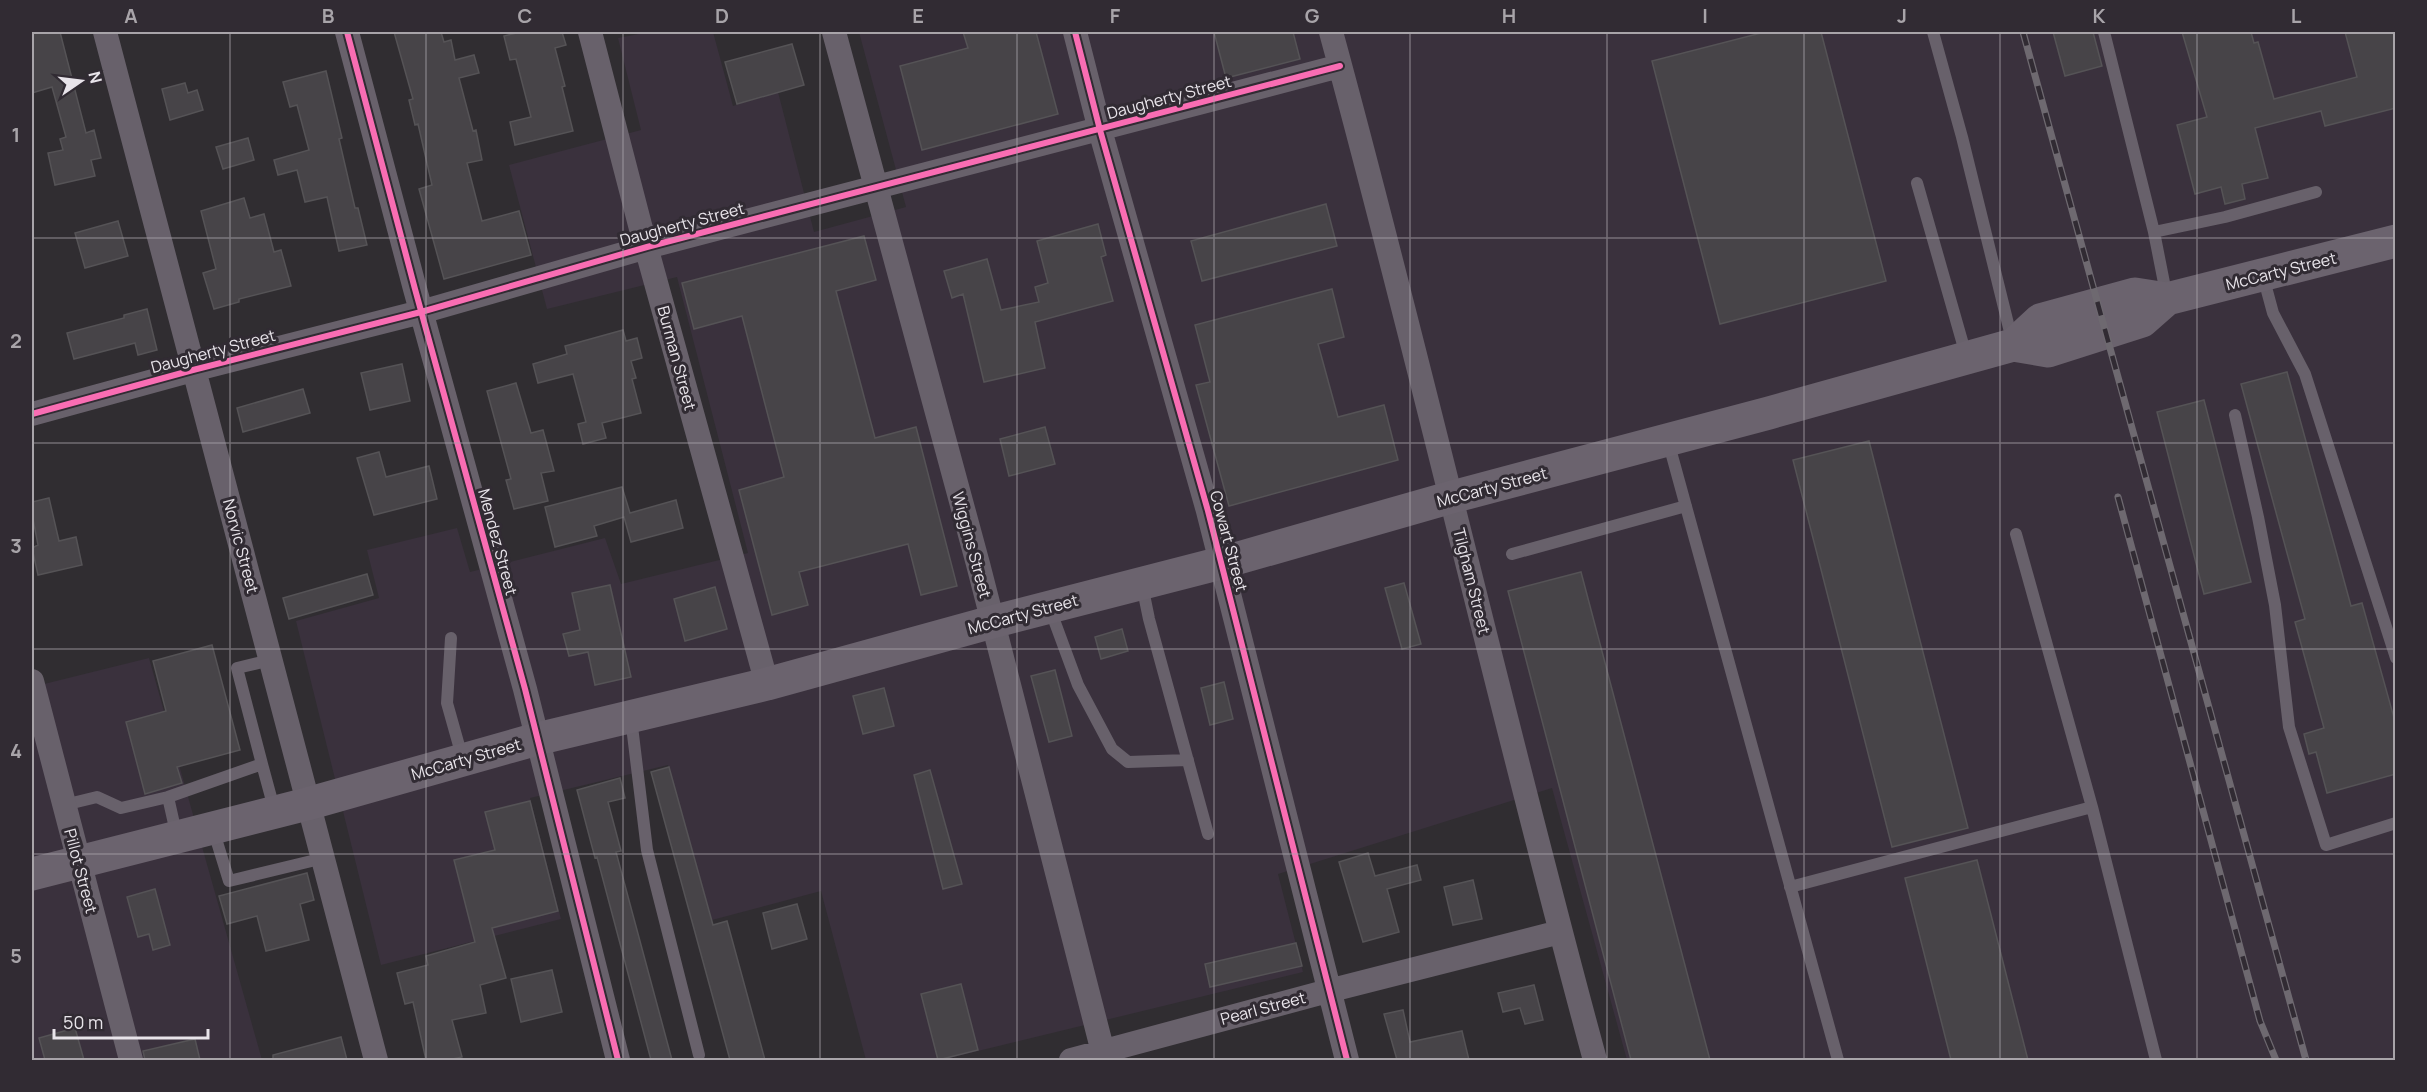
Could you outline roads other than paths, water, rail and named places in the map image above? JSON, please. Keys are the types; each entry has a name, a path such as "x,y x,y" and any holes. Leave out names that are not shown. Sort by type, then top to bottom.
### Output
{"main road":[{"name":"McCarty Street","path":"32,874 307,804 537,739 767,684 992,622 1221,563 1452,497 2013,345 2048,351 2142,321 2167,299 2396,241"}],"street":[{"name":"Norvic Street","path":"105,32 376,1060"},
{"name":"Mendez Street","path":"347,32 537,739 618,1060"},
{"name":"Burman Street","path":"590,32 646,247 767,684"},
{"name":"Wiggins Street","path":"834,32 992,622 1104,1056"},
{"name":"Cowart Street","path":"1075,32 1100,130 1208,511 1347,1060"},
{"name":"Tilgham Street","path":"1331,32 1452,497 1560,932 1595,1060"},
{"name":"Daugherty Street","path":"32,414 421,312 646,247 1340,66"},
{"name":"Pillot Street","path":"32,681 131,1060"},
{"name":"Pearl Street","path":"1071,1060 1104,1056 1328,991 1560,932"}],"lane":[{"path":"1933,32 1962,137 2013,345"},
{"path":"2104,32 2154,232 2167,299"},
{"path":"1917,183 1967,357"},
{"path":"2154,232 2225,217 2316,192"},
{"path":"2263,276 2273,313 2305,374 2338,485 2396,658"},
{"path":"2235,415 2275,605 2289,727 2326,845 2396,823"},
{"path":"1668,440 1838,1060"},
{"path":"1512,554 1686,506"},
{"path":"2016,534 2092,807 2156,1060"},
{"path":"1142,584 1149,619 1208,834"},
{"path":"1049,608 1078,685 1112,749 1128,762 1188,760"},
{"path":"451,638 447,703 463,760"},
{"path":"272,660 237,668 275,812"},
{"path":"630,717 647,850 699,1055"},
{"path":"64,805 97,797 121,808 168,797 262,764"},
{"path":"168,797 177,837"},
{"path":"1790,887 2092,807"},
{"path":"213,828 229,881 324,858"}],"railway":[{"path":"2023,32 2306,1060"},
{"path":"2118,497 2260,1021 2276,1060"}]}
